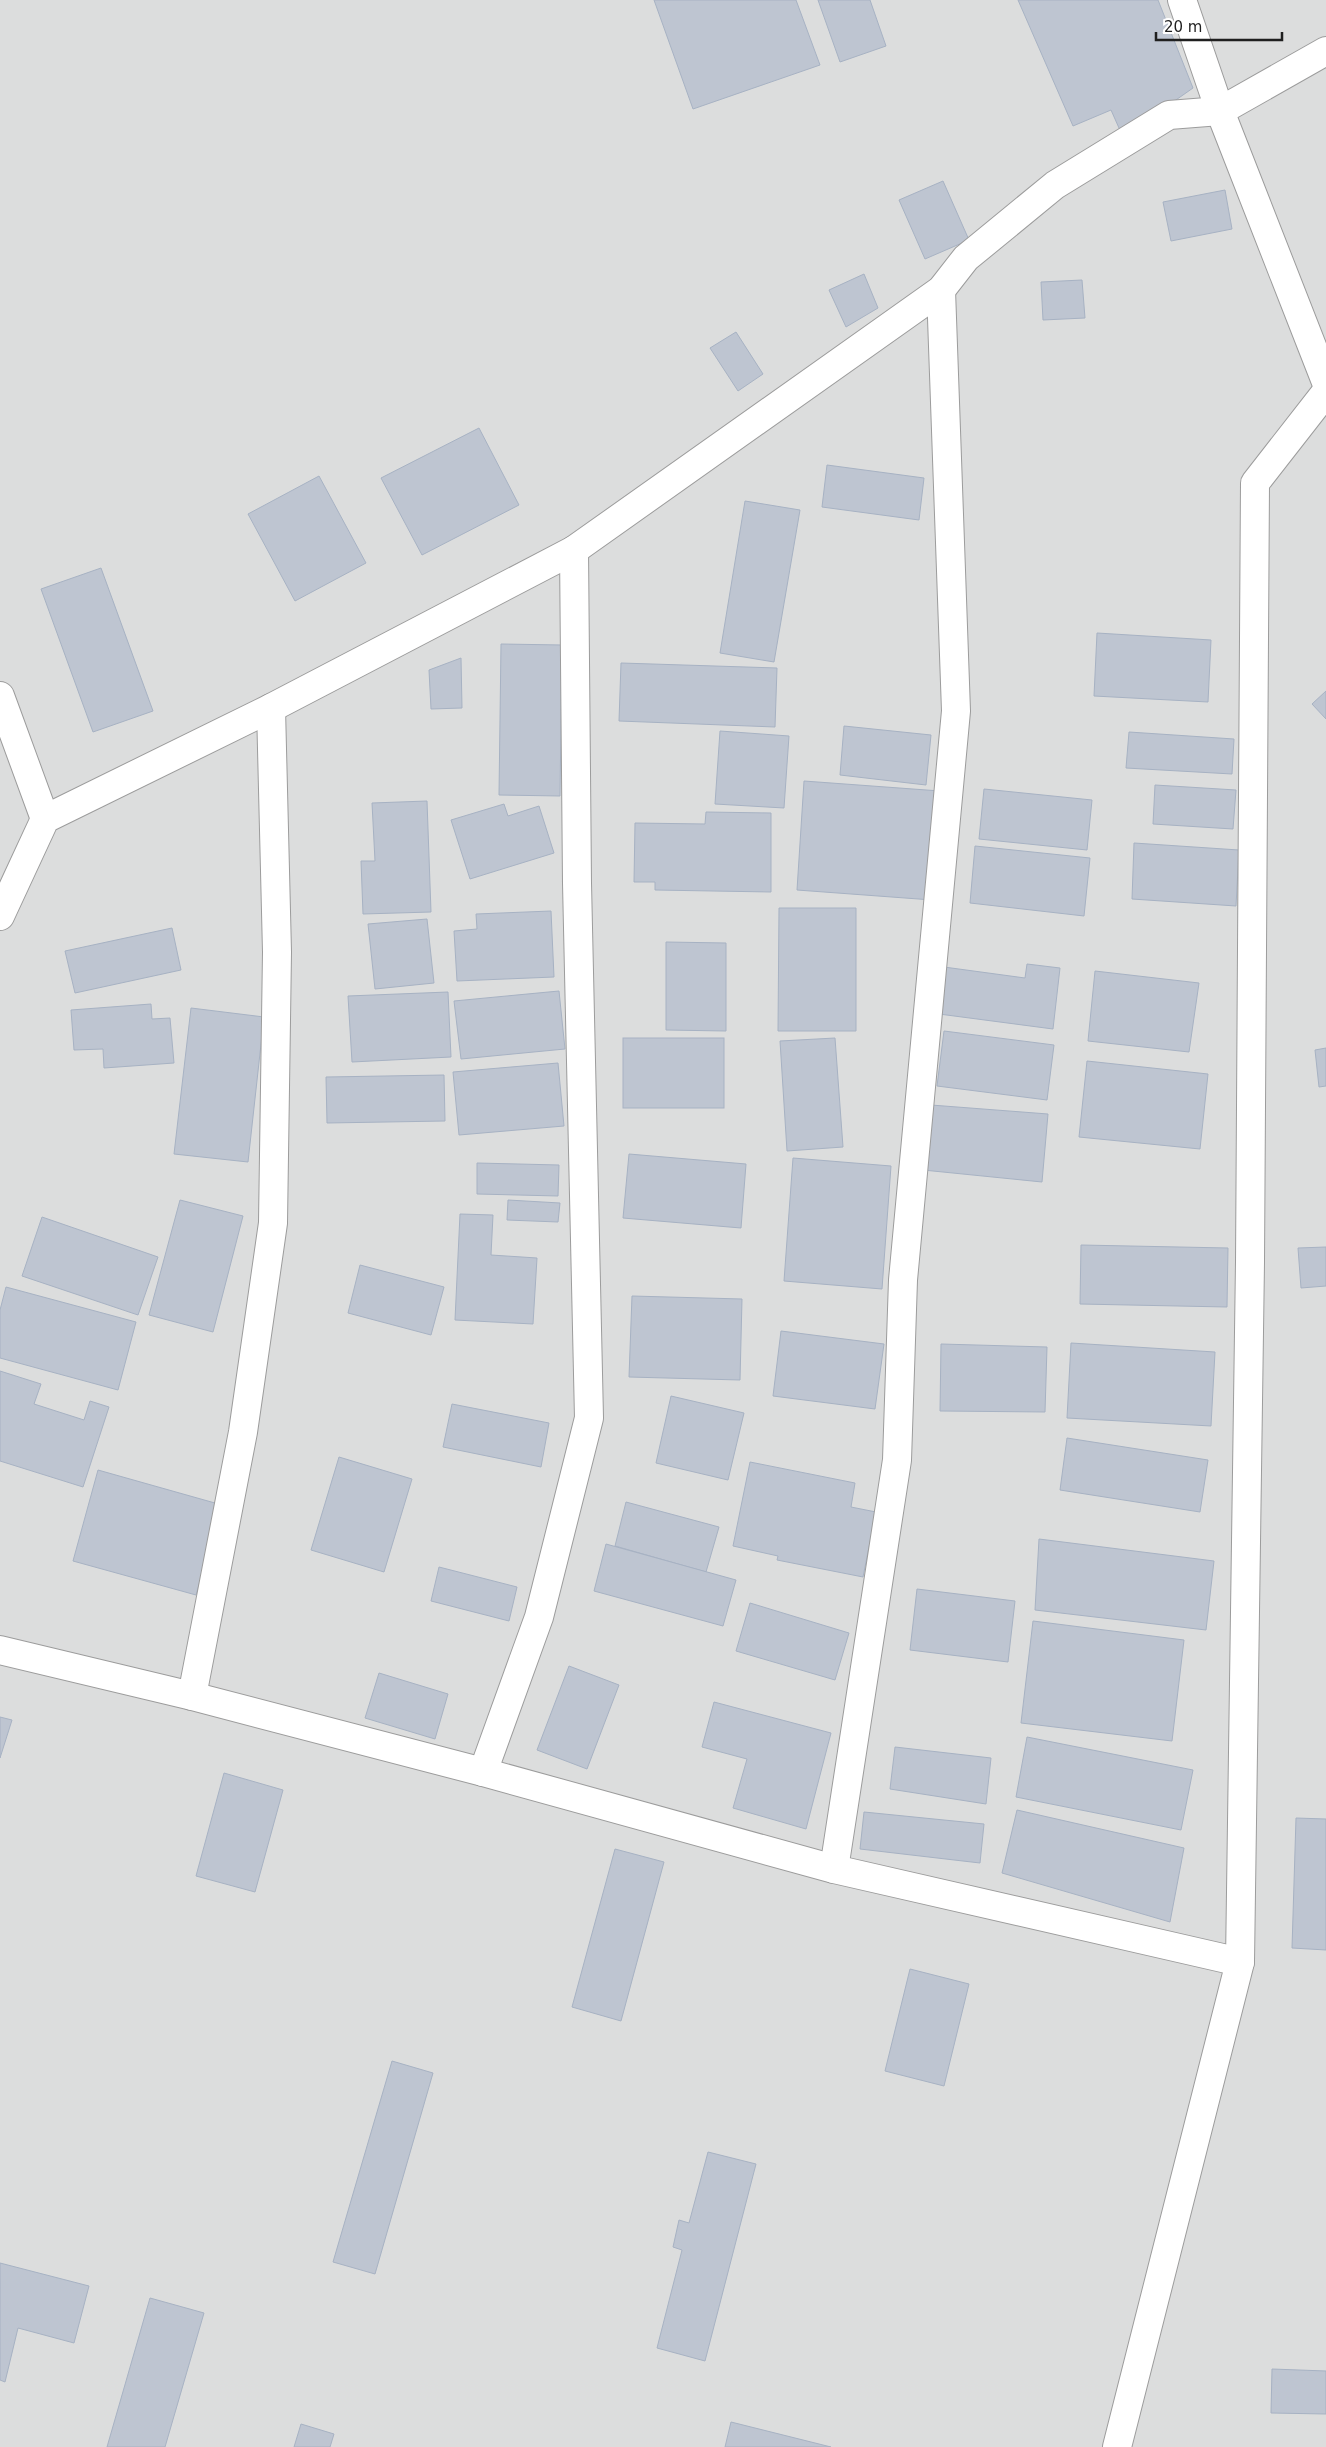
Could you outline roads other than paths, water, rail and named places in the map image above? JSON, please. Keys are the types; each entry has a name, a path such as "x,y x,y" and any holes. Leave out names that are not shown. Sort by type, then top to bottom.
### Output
{"street":[{"path":"1182,0 1220,111 1326,382"},
{"path":"0,916 45,819 271,708 574,550 941,290 966,258 1055,185 1169,115 1220,111 1326,51"},
{"path":"834,1870 897,1460 904,1280 956,711 941,290"},
{"path":"1117,2447 1240,1962 1250,1252 1255,483 1326,392"},
{"path":"483,1772 539,1617 588,1418 577,882 574,550"},
{"path":"0,696 45,819"},
{"path":"192,1696 243,1432 272,1223 277,952 271,708"},
{"path":"0,1650 192,1696 483,1772 834,1870 1240,1962"}]}
